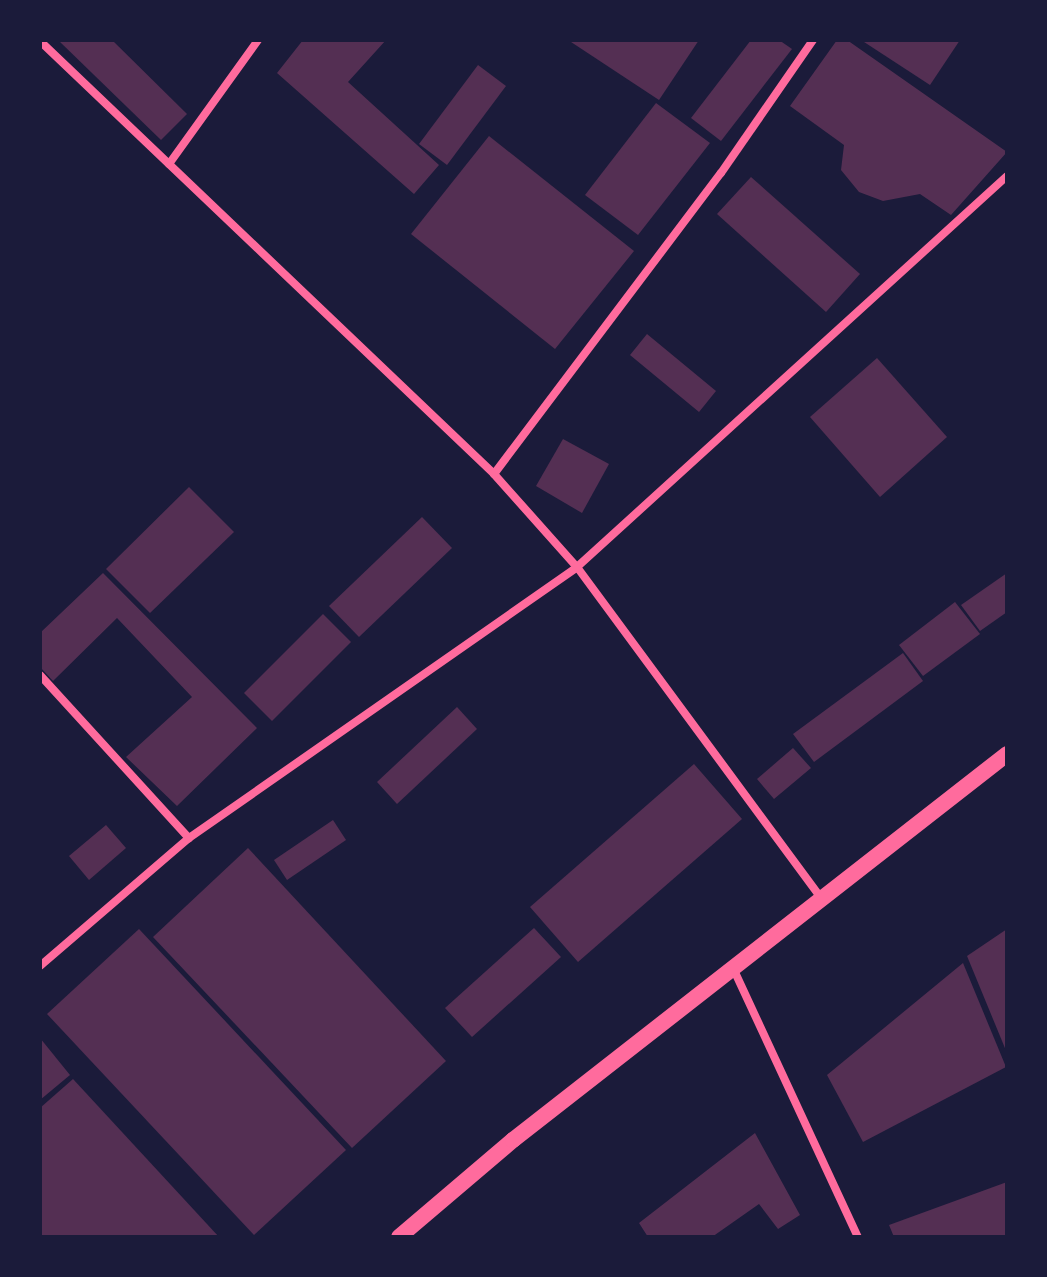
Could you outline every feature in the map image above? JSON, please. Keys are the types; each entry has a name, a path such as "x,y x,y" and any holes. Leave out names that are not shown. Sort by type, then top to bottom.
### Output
{"main road":[{"path":"399,1237 513,1140 1007,754"}],"street":[{"path":"169,164 258,40"},
{"path":"494,474 721,173 813,40"},
{"path":"40,41 494,474 577,567 822,899"},
{"path":"40,966 189,838 577,567 1007,176"},
{"path":"40,675 189,838"},
{"path":"733,968 858,1237"}],"building":[{"path":"58,40 112,40 187,114 161,140"},
{"path":"303,40 386,40 348,82 439,165 414,194 277,73"},
{"path":"568,40 699,40 659,100"},
{"path":"751,40 779,40 792,49 721,141 691,118"},
{"path":"837,40 847,40 1007,152 951,215 920,194 883,201 859,192 841,170 844,145 790,106"},
{"path":"861,40 960,40 930,85"},
{"path":"478,65 506,86 447,165 419,144"},
{"path":"656,103 710,143 638,235 585,195"},
{"path":"489,136 634,251 555,349 411,234"},
{"path":"751,177 860,274 826,312 717,214"},
{"path":"647,334 716,391 699,412 630,355"},
{"path":"877,358 947,437 880,497 810,417"},
{"path":"563,439 609,464 582,513 536,486"},
{"path":"189,487 234,532 150,613 106,569"},
{"path":"422,517 452,548 359,637 329,606"},
{"path":"103,573 257,728 177,806 126,757 192,697 117,618 53,681 40,667 40,633"},
{"path":"1007,573 1007,612 980,631 961,605"},
{"path":"955,602 980,634 923,676 899,645"},
{"path":"323,614 351,642 272,721 244,693"},
{"path":"903,653 923,681 814,762 793,734"},
{"path":"457,707 477,729 397,804 377,782"},
{"path":"793,748 811,768 774,799 757,779"},
{"path":"694,764 742,819 578,962 530,907"},
{"path":"333,820 346,840 287,880 274,860"},
{"path":"106,825 126,848 89,880 69,856"},
{"path":"248,848 446,1061 352,1148 153,937"},
{"path":"534,928 561,957 472,1037 445,1008"},
{"path":"139,929 346,1150 254,1235 47,1014"},
{"path":"1007,929 1007,1053 967,956"},
{"path":"963,963 1006,1067 863,1142 827,1075"},
{"path":"40,1038 70,1075 40,1100"},
{"path":"73,1079 219,1237 40,1237 40,1108"},
{"path":"755,1133 800,1215 778,1229 759,1204 712,1237 648,1237 639,1223"},
{"path":"1007,1182 1007,1237 894,1237 889,1225"}]}
